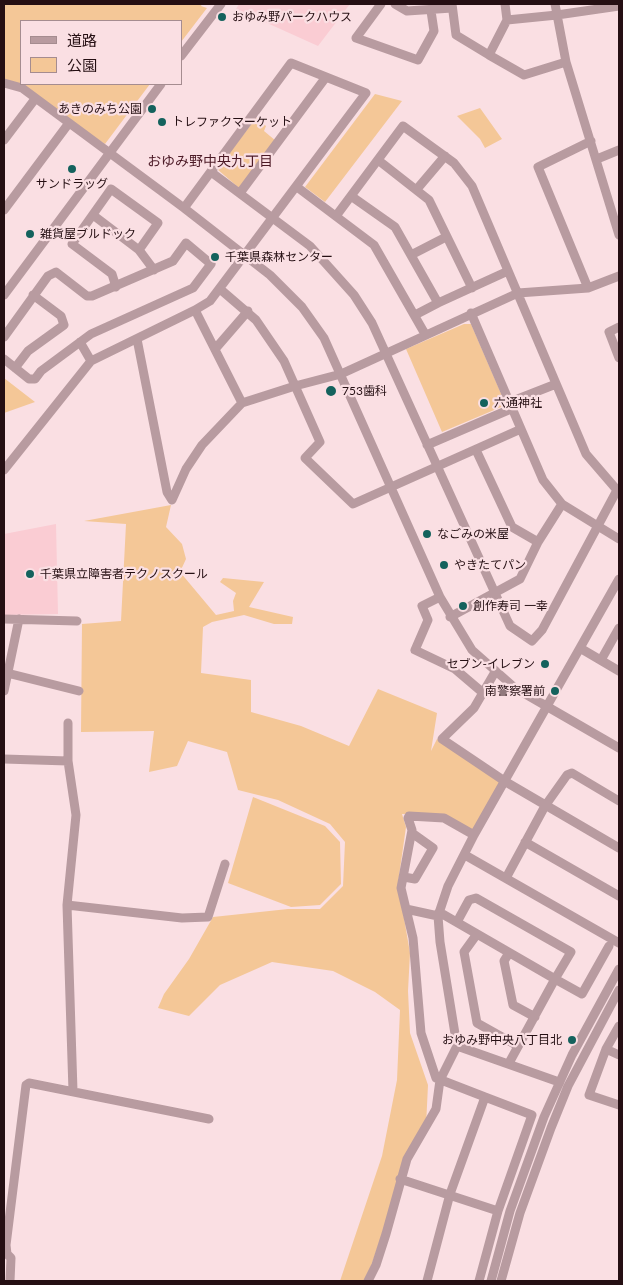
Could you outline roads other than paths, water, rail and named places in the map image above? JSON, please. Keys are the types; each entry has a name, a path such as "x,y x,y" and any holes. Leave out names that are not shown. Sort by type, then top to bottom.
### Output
{"street":[{"path":"182,55 221,4"},
{"path":"381,4 356,38 418,60 434,31 431,10"},
{"path":"395,4 407,11 431,10 452,6 456,35 524,74 566,62"},
{"path":"489,55 507,20 505,4"},
{"path":"555,4 566,62 619,235"},
{"path":"507,20 619,6"},
{"path":"4,469 91,361 210,301 366,93 291,63 184,208"},
{"path":"240,193 326,78"},
{"path":"4,83 22,88 184,208 270,275 302,306 324,338 440,597 450,617 472,650 494,672 515,688 619,748"},
{"path":"4,296 160,85"},
{"path":"4,140 35,99"},
{"path":"4,210 69,124"},
{"path":"211,172 310,246 354,295 372,323 384,353 496,592 510,626 532,641 542,630 617,490 586,454 472,186 454,163 403,126 336,216"},
{"path":"588,288 538,167 591,141"},
{"path":"597,159 619,150"},
{"path":"417,189 445,156"},
{"path":"378,160 429,200 472,288"},
{"path":"297,187 374,245 425,334"},
{"path":"116,287 112,274 72,244 111,190 158,223 139,250"},
{"path":"351,196 395,227 438,303"},
{"path":"93,215 139,250 154,270"},
{"path":"411,255 446,237"},
{"path":"4,337 48,276 56,272 87,296 92,296 173,261 186,243 211,264 193,288 91,334 41,371 36,379 29,380 4,359"},
{"path":"415,314 508,271"},
{"path":"137,339 167,492 172,500 186,469 202,445 242,404 295,386 341,374 518,293 588,288 619,276"},
{"path":"220,289 248,312 284,361 320,442 305,458 353,504 521,430"},
{"path":"15,368 28,352 64,325 60,316 33,295"},
{"path":"195,310 216,348 242,404"},
{"path":"216,348 248,312"},
{"path":"471,313 543,480 562,504 619,539"},
{"path":"619,327 608,332 619,358"},
{"path":"80,342 91,361"},
{"path":"427,445 556,384"},
{"path":"476,450 512,527 538,542"},
{"path":"450,617 520,579 538,542 562,504"},
{"path":"371,1280 407,1159 436,1109 440,1080 457,1046 440,942 438,914 448,886 474,835 506,782 546,707 619,579"},
{"path":"440,597 422,606 428,620 415,650 455,669 482,692"},
{"path":"4,619 77,621"},
{"path":"4,692 19,619"},
{"path":"601,660 619,628"},
{"path":"580,648 619,671"},
{"path":"494,672 474,708 442,739 506,782 619,848"},
{"path":"8,673 79,691"},
{"path":"68,723 68,761 76,816 67,904 73,1091"},
{"path":"4,759 68,761"},
{"path":"506,878 545,806 567,775 572,773 619,801"},
{"path":"474,835 444,818 409,816 412,834 401,888 414,938 421,1033 436,1078 532,1115 498,1211 479,1281"},
{"path":"404,877 415,879 433,848 412,834"},
{"path":"525,842 619,896"},
{"path":"464,855 619,943"},
{"path":"67,904 182,918 208,917 225,864"},
{"path":"457,922 469,900 476,898 572,952 509,1063"},
{"path":"406,909 438,914 457,922 582,994 609,946"},
{"path":"477,934 464,952 478,1023 518,1046"},
{"path":"509,953 504,961 513,1005 535,1017"},
{"path":"491,1281 521,1179 559,1082 619,969"},
{"path":"501,1281 532,1177 568,1086 619,990"},
{"path":"619,1026 606,1050 589,1095 619,1105"},
{"path":"457,1046 559,1082"},
{"path":"606,1050 619,1055"},
{"path":"10,1281 11,1258 7,1254 6,1245 26,1085 29,1082 209,1119"},
{"path":"427,1281 450,1194 485,1096"},
{"path":"400,1179 498,1211"}],"place":[{"name":"おゆみ野パークハウス","path":"222,17"},
{"name":"あきのみち公園","path":"152,109"},
{"name":"トレファクマーケット","path":"162,122"},
{"name":"サンドラッグ","path":"72,169"},
{"name":"雑貨屋ブルドック","path":"30,234"},
{"name":"千葉県森林センター","path":"215,257"},
{"name":"753歯科","path":"331,391"},
{"name":"六通神社","path":"484,403"},
{"name":"なごみの米屋","path":"427,534"},
{"name":"やきたてパン","path":"444,565"},
{"name":"千葉県立障害者テクノスクール","path":"30,574"},
{"name":"創作寿司 一幸","path":"463,606"},
{"name":"セブン-イレブン","path":"545,664"},
{"name":"南警察署前","path":"555,691"},
{"name":"おゆみ野中央八丁目北","path":"572,1040"}],"district":[{"name":"おゆみ野中央九丁目","path":"210,161"}]}
